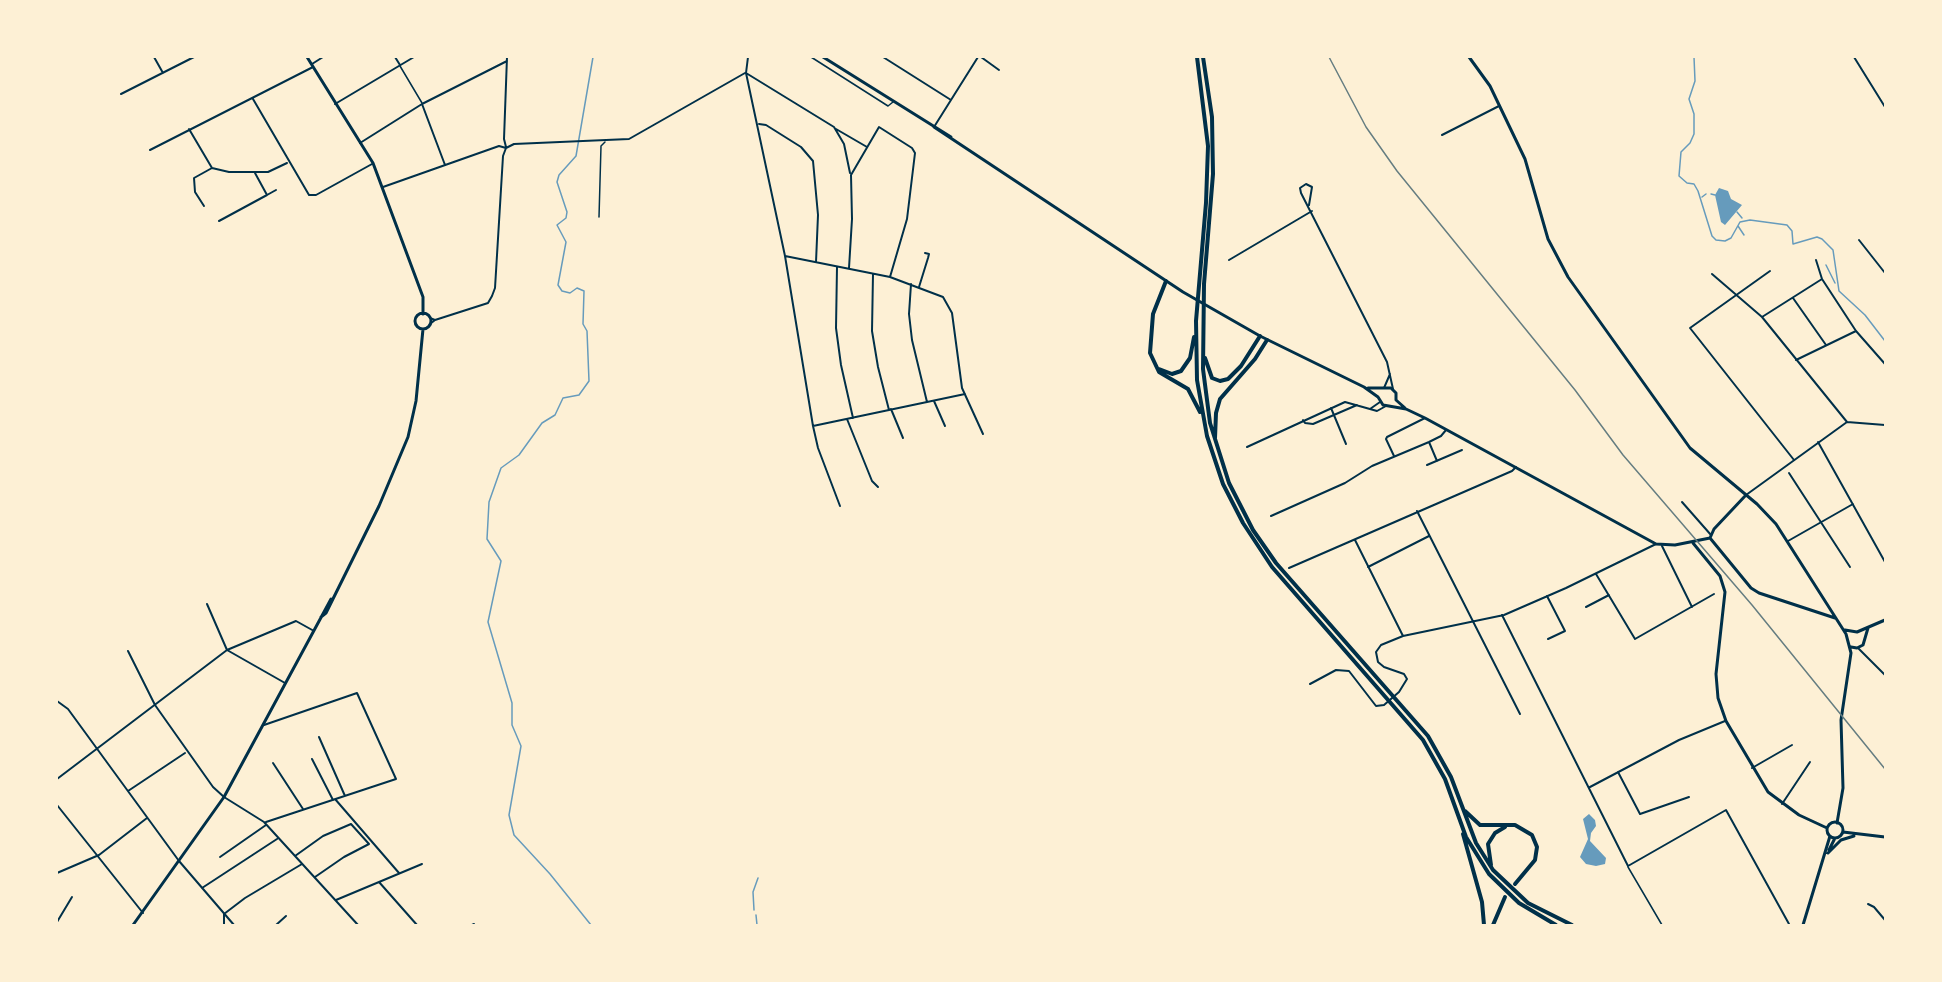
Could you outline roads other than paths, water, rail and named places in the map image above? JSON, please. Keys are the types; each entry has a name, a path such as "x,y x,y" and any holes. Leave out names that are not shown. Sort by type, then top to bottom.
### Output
{"highway":[{"path":"1153,362 1167,373 1176,373 1185,368 1190,358 1196,321 1206,202 1208,146 1197,57"},
{"path":"1203,57 1210,99 1213,174 1202,347 1206,397 1215,442 1234,494 1260,540 1299,591 1421,727 1442,759 1476,843 1493,870 1528,903 1572,925"},
{"path":"1166,281 1155,307 1149,332 1153,362 1163,375 1188,389 1204,424 1223,484 1255,543 1295,595 1423,740 1441,770 1474,852 1496,882 1525,908 1556,925"},
{"path":"1196,321 1197,380 1204,424"},
{"path":"1202,347 1209,375 1215,380 1224,380 1236,372 1260,336"},
{"path":"1215,442 1216,413 1220,399 1255,359 1267,339"},
{"path":"1460,803 1471,818 1480,825 1508,825 1527,830 1537,847 1534,863 1515,884"},
{"path":"1460,821 1479,892 1484,925"},
{"path":"1493,870 1488,855 1488,844 1495,833 1508,825"},
{"path":"1493,925 1505,897"}],"street":[{"path":"154,57 163,73"},
{"path":"121,94 194,57"},
{"path":"307,57 372,163 383,187 423,297 423,314"},
{"path":"150,150 253,99 323,57"},
{"path":"395,57 400,65"},
{"path":"335,104 414,57"},
{"path":"133,925 224,797 379,506 408,437 416,401 423,329 435,320 488,303 492,296 495,288 503,156 506,148 504,139 507,57"},
{"path":"748,57 746,73 759,124 786,256 813,426 818,448 840,506"},
{"path":"823,57 934,127 1183,292 1260,336 1364,387 1378,396 1380,402 1386,406"},
{"path":"883,57 951,100"},
{"path":"934,127 979,57 999,70"},
{"path":"1469,57 1490,86 1531,174 1548,239 1568,277 1690,448 1763,510 1788,541 1843,629 1851,646 1851,658 1841,720 1843,788 1837,823 1843,832 1860,836"},
{"path":"1854,57 1885,107"},
{"path":"360,143 422,104 507,61"},
{"path":"746,73 867,147"},
{"path":"383,187 499,146 506,148 514,144 605,142 640,135 746,73"},
{"path":"253,99 288,162 311,196 372,163"},
{"path":"422,104 445,165"},
{"path":"1442,135 1499,106"},
{"path":"759,124 766,125 801,147 813,161 818,215 816,262"},
{"path":"834,127 844,144 850,175 852,219 849,268"},
{"path":"850,175 879,127 912,148 915,153 911,201 890,277"},
{"path":"189,129 212,168"},
{"path":"204,206 195,192 194,178 212,168 229,172 272,172 288,162"},
{"path":"255,173 267,195"},
{"path":"1309,204 1312,187 1306,184 1300,190 1391,371 1396,400 1406,409"},
{"path":"219,221 276,190"},
{"path":"1229,260 1312,211"},
{"path":"1859,240 1885,273"},
{"path":"919,287 929,254 925,252"},
{"path":"786,256 890,277 939,294 950,306 961,383 983,434"},
{"path":"1816,260 1822,279 1856,331 1885,364"},
{"path":"837,265 836,328 841,365 853,418"},
{"path":"1770,271 1737,297 1690,328 1794,460"},
{"path":"873,273 872,331 878,367 890,410 903,438"},
{"path":"1712,274 1762,317 1847,422"},
{"path":"1762,317 1822,279"},
{"path":"911,284 909,314 912,340 927,402"},
{"path":"1793,298 1826,345"},
{"path":"423,314 435,320"},
{"path":"423,314 417,316 415,322 423,329"},
{"path":"429,318 430,324"},
{"path":"1796,360 1856,331"},
{"path":"1378,396 1391,371"},
{"path":"1364,387 1394,389"},
{"path":"813,426 965,394"},
{"path":"934,400 945,426"},
{"path":"1391,405 1396,400"},
{"path":"1246,447 1347,402 1378,410 1391,405 1425,418 1662,546 1693,543 1711,537 1746,495 1847,422 1885,425"},
{"path":"1370,409 1380,402"},
{"path":"1303,420 1311,425 1360,405"},
{"path":"1331,408 1346,444"},
{"path":"1394,457 1386,439 1425,418"},
{"path":"847,419 872,481 878,487"},
{"path":"1271,516 1429,442 1441,436 1446,430"},
{"path":"1429,442 1437,460"},
{"path":"1818,442 1885,562"},
{"path":"1427,465 1462,450"},
{"path":"1288,568 1512,471 1516,467"},
{"path":"1789,473 1850,567"},
{"path":"1682,502 1752,588 1759,593 1835,618"},
{"path":"1788,541 1853,504"},
{"path":"1417,512 1520,714"},
{"path":"1368,567 1429,536"},
{"path":"1355,540 1403,636"},
{"path":"1693,543 1720,576 1725,592 1716,679 1718,698 1726,721 1768,792 1782,804 1827,828 1830,836 1803,925"},
{"path":"1310,684 1335,670 1349,671 1376,705 1384,705 1406,684 1406,676 1380,665 1376,656 1381,645 1403,636 1502,615 1596,574 1656,544"},
{"path":"1662,546 1692,607"},
{"path":"1596,574 1635,639 1714,594"},
{"path":"1586,607 1609,595"},
{"path":"1547,596 1565,631 1548,639"},
{"path":"207,604 226,650 286,684"},
{"path":"1821,612 1830,608"},
{"path":"1502,615 1628,866 1726,810 1789,924"},
{"path":"1848,640 1855,632 1885,620"},
{"path":"57,779 226,650 296,621 314,631"},
{"path":"1866,656 1864,637 1870,626"},
{"path":"1843,629 1864,637"},
{"path":"1851,658 1864,644"},
{"path":"1851,646 1858,648 1885,675"},
{"path":"128,651 154,705 213,787 224,797 265,823 358,925"},
{"path":"220,857 265,823 396,779 357,693 264,725"},
{"path":"57,701 69,709 96,750 179,861 234,925"},
{"path":"1590,787 1679,740 1726,721"},
{"path":"319,737 345,796"},
{"path":"1752,768 1792,745"},
{"path":"128,791 186,752"},
{"path":"312,759 334,800 399,873"},
{"path":"1782,804 1810,762"},
{"path":"273,763 303,809"},
{"path":"1618,772 1640,814 1689,797"},
{"path":"57,805 99,855 142,913"},
{"path":"57,873 99,855 147,818"},
{"path":"1827,828 1831,823 1837,823"},
{"path":"295,856 323,836 351,824 369,844 344,857 315,877"},
{"path":"1826,854 1835,838 1843,832"},
{"path":"1830,836 1835,838"},
{"path":"1826,854 1845,838 1885,837"},
{"path":"202,888 278,839"},
{"path":"224,914 245,898 302,864"},
{"path":"336,900 422,864"},
{"path":"379,882 417,925"},
{"path":"57,922 72,897"},
{"path":"1868,904 1874,907 1885,920"},
{"path":"224,914 224,925"},
{"path":"276,925 286,916"}],"lane":[{"path":"811,57 888,106 894,101"},
{"path":"400,65 422,104"},
{"path":"599,217 601,146 605,142"},
{"path":"1628,866 1662,925"}],"water":[{"path":"1719,188 1728,191 1731,199 1742,205 1725,225 1721,222 1715,195"},
{"path":"1589,814 1595,820 1596,826 1591,833 1590,841 1606,858 1605,864 1596,866 1586,864 1580,857 1588,839 1583,819"}],"waterway":[{"path":"591,925 550,874 514,835 509,815 521,746 512,725 512,703 488,622 501,561 487,539 489,502 501,468 519,455 542,423 555,415 563,398 579,395 589,381 587,331 583,324 584,291 577,288 570,293 562,291 558,285 566,242 557,225 566,218 567,212 557,182 559,175 576,156 593,57"},
{"path":"1694,57 1695,81 1689,99 1694,114 1694,134 1690,143 1681,152 1679,176 1687,183 1694,184 1698,191 1712,236 1716,240 1725,241 1731,238 1740,222 1750,220 1787,225 1792,231 1793,244 1817,237 1822,239 1833,250 1839,291 1865,315 1885,341"},
{"path":"1702,197 1706,194"},
{"path":"1711,194 1715,195"},
{"path":"1737,212 1742,218"},
{"path":"1738,226 1744,235"},
{"path":"1826,265 1835,283"},
{"path":"754,910 753,892 758,878"},
{"path":"756,915 757,925"}],"railway":[{"path":"1329,57 1366,127 1397,171 1575,390 1623,455 1752,605 1885,769"}]}
